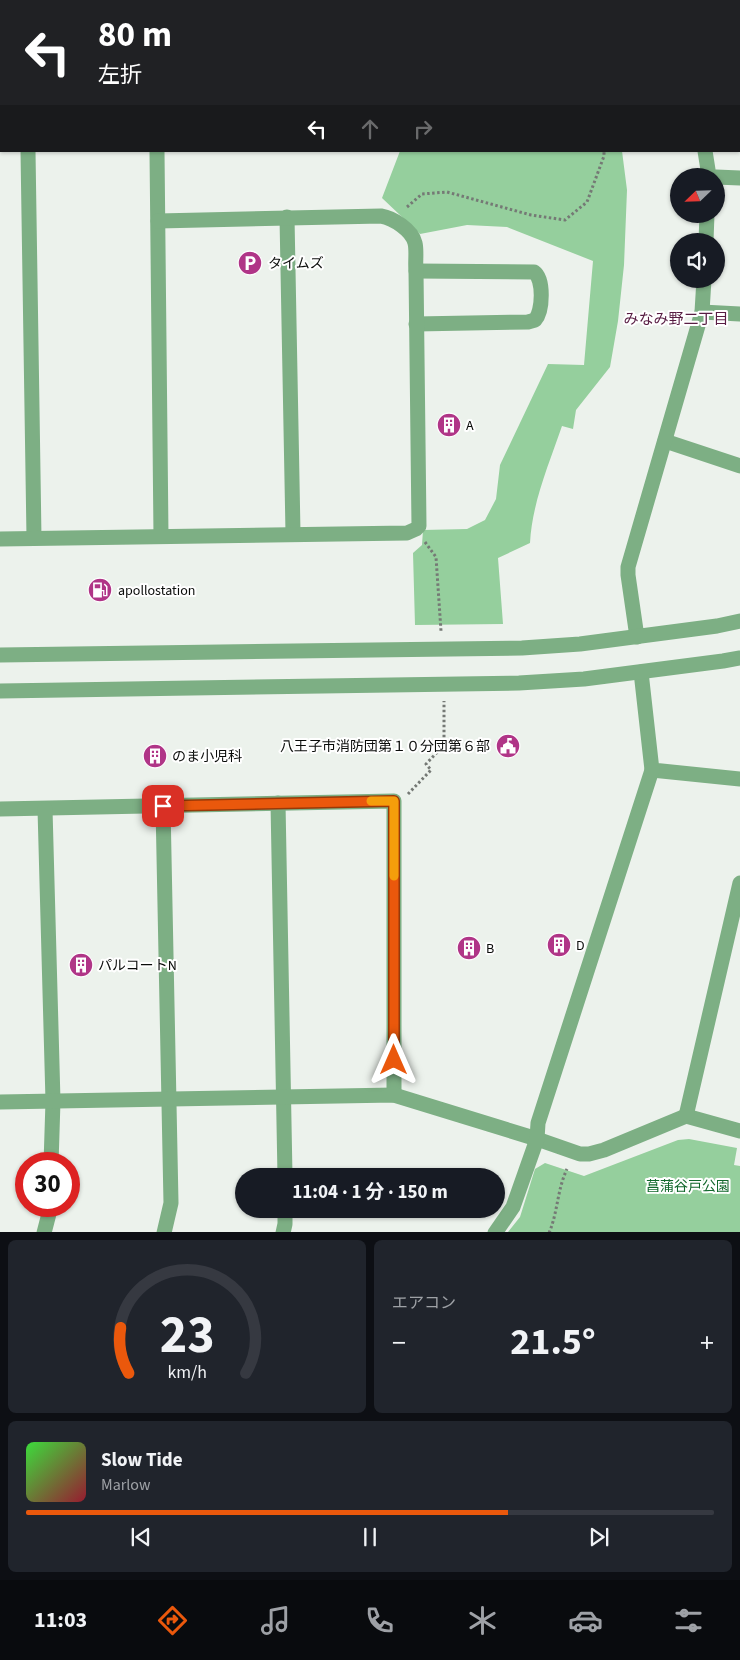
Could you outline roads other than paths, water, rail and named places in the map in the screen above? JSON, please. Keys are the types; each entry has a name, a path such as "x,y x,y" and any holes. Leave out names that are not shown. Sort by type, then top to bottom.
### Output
{"street":[{"path":"28,152 34,538"},
{"path":"157,152 161,536"},
{"path":"705,152 708,168"},
{"path":"725,177 740,178"},
{"path":"0,539 407,532 419,526 414,241 393,219 381,216 158,221"},
{"path":"287,218 292,533"},
{"path":"416,271 534,272 540,279 541,311 535,320 528,322 416,324"},
{"path":"637,637 627,571 702,312 703,288"},
{"path":"702,312 740,314"},
{"path":"664,441 740,466"},
{"path":"0,655 522,648 580,644 637,637 740,621"},
{"path":"0,691 519,683 584,679 740,658"},
{"path":"495,1232 513,1207 537,1139 538,1123 652,770 641,672"},
{"path":"652,770 740,781"},
{"path":"0,809 394,801 394,1095"},
{"path":"278,804 285,1168"},
{"path":"163,806 171,1202 164,1232"},
{"path":"45,809 53,1101 51,1152"},
{"path":"686,1116 740,883"},
{"path":"0,1102 394,1095 580,1154 604,1150 686,1116 740,1131"},
{"path":"44,1232 49,1217"},
{"path":"283,1232 285,1218"}],"place":[{"name":"タイムズ","path":"250,263"},
{"name":"A","path":"449,425"},
{"name":"apollostation","path":"100,590"},
{"name":"八王子市消防団第１０分団第６部","path":"508,746"},
{"name":"のま小児科","path":"155,756"},
{"name":"D","path":"559,945"},
{"name":"B","path":"469,948"},
{"name":"パルコートN","path":"81,965"}],"district":[{"name":"みなみ野二丁目","path":"676,319"}],"park label":[{"name":"菖蒲谷戸公園","path":"688,1186"}]}
